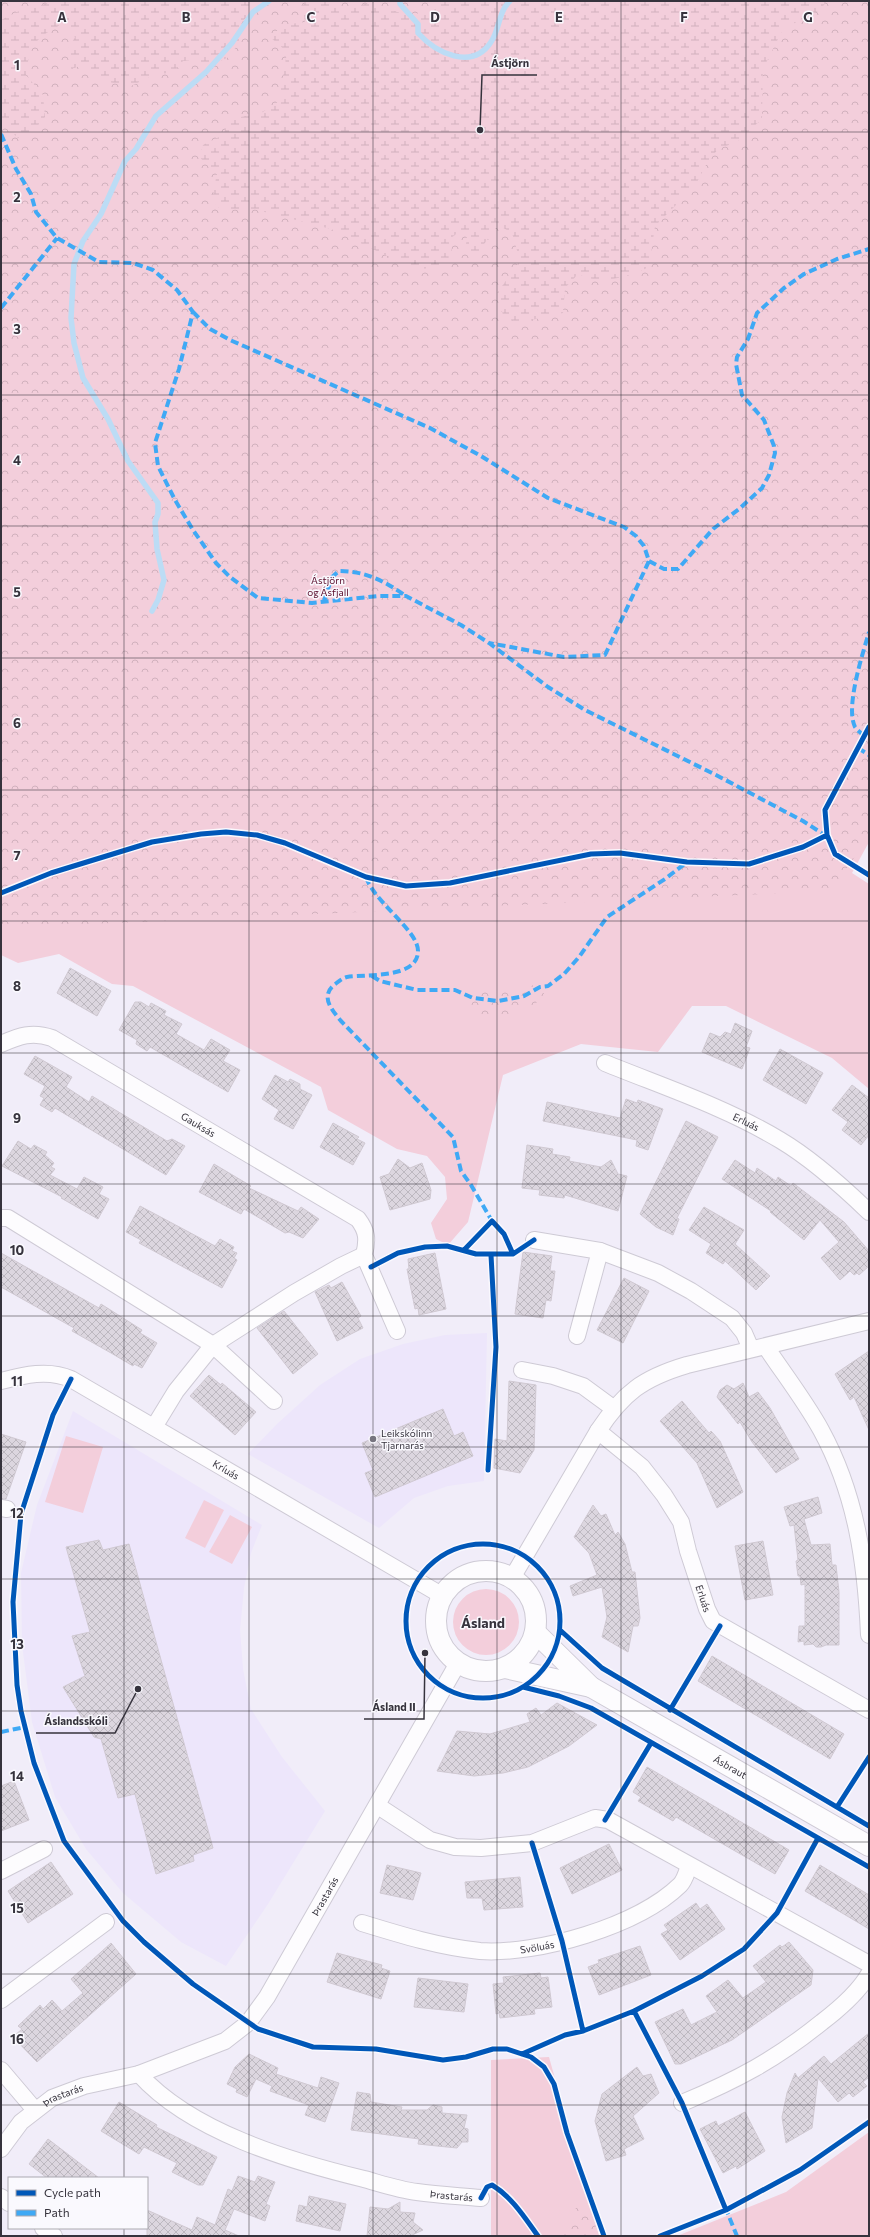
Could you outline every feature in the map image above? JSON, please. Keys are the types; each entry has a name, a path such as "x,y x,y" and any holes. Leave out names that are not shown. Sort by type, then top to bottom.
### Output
{"street":[{"name":"Gauksás","path":"1,1044 25,1034 41,1034 52,1038 358,1219 365,1229 368,1241 364,1254"},
{"name":"Erluás","path":"605,1063 732,1114 781,1140 833,1180 869,1212"},
{"path":"1,1218 8,1218 213,1345 274,1401"},
{"path":"534,1240 600,1251 658,1273 697,1295 732,1318 758,1348 821,1430 836,1462 850,1499 858,1530 864,1567 869,1635"},
{"path":"577,1336 600,1251"},
{"path":"154,1427 176,1391 213,1345 294,1293 364,1254 397,1331"},
{"path":"512,1578 613,1408 638,1385 663,1372 869,1321"},
{"path":"522,1370 553,1376 583,1386 613,1408"},
{"name":"Kríuás","path":"1,1381 26,1374 58,1373 71,1379 443,1596"},
{"name":"Erluás","path":"598,1431 642,1467 664,1495 681,1522 688,1551 707,1609 713,1621 869,1710"},
{"path":"482,1571 497,1572 512,1578 524,1588 532,1601 536,1616 535,1632 529,1647 519,1659 505,1668 489,1671 473,1669 458,1663 444,1648 436,1624 438,1609 443,1596 453,1584 466,1575 482,1571"},
{"name":"Ásbraut","path":"535,1632 591,1687 869,1846"},
{"name":"Þrastarás","path":"1,2149 21,2122 52,2098 84,2086 139,2074 226,2040 248,2022 267,1997 378,1806 458,1663"},
{"name":"Ásbraut","path":"505,1668 591,1687"},
{"path":"378,1806 430,1840 455,1847 482,1848 532,1843 595,1818 605,1820 869,1964"},
{"path":"1,1871 44,1850"},
{"name":"Svöluás","path":"362,1923 449,1946 481,1951 517,1951 562,1941 619,1923 652,1906 681,1884 689,1866"},
{"path":"1,2000 106,1922"},
{"path":"682,2103 733,2082 792,2046 834,2013 864,1983 869,1974"},
{"name":"Þrastarás","path":"1,2070 35,2110"},
{"name":"Þrastarás","path":"139,2074 151,2088 174,2105 215,2128 263,2150 328,2170 416,2192 481,2198"},
{"path":"44,2229 54,2236"}],"shaded area":[{"name":"Leikskólinn Tjarnarás","path":"487,1333 484,1481 448,1486 414,1498 379,1528 248,1454 277,1424 320,1385 360,1359 403,1344 445,1335"},
{"path":"73,1411 262,1525 251,1553 244,1588 240,1630 243,1669 251,1709 282,1757 325,1811 268,1904 226,1966 181,1942 123,1893 86,1849 55,1797 32,1722 22,1644 21,1573 37,1505"}],"green space":[{"name":"Ástjörn og Ásfjall","path":"1,1 869,1 869,836 831,891 1,928"},
{"path":"56,1 266,1 240,23 242,40 227,58 202,69 193,60 183,61 174,72 154,75 131,86 102,81 93,71 83,65 71,69 67,51 75,37 62,24 40,38 32,49 26,75 43,95 45,117 28,137 18,138 1,122 1,20 19,11"},
{"path":"311,1 332,1 341,9 375,2 390,10 412,14 428,12 436,9 435,1 827,1 820,10 783,29 763,69 762,119 737,142 718,149 707,163 695,186 655,226 649,267 623,277 605,280 587,278 578,274 565,288 563,313 517,323 503,315 497,293 520,261 512,233 498,225 476,255 465,250 467,238 461,230 450,239 452,252 440,268 414,269 331,229 253,209 221,210 212,200 217,173 199,157 203,145 223,135 230,119 261,113 279,101 287,52 270,37 283,25 305,22 302,5"},
{"name":"Ástjörn og Ásfjall","path":"1,225 869,619 869,842 852,873 869,884 869,1089 832,1058 726,1006 692,1006 658,1052 581,1044 503,1075 468,1222 448,1245 436,1239 431,1223 447,1199 445,1177 427,1156 397,1149 328,1110 321,1087 133,986 112,984 59,954 18,963 1,955"},
{"path":"526,984 540,987 544,993 533,1005 523,1010 499,1017 487,1017 478,1014 472,1009 472,999 477,991 483,989 492,994 516,989"},
{"path":"66,1436 103,1447 83,1513 45,1502"},
{"path":"204,1500 224,1510 205,1548 185,1538"},
{"path":"230,1515 252,1527 232,1564 209,1552"},
{"path":"479,1589 493,1589 505,1594 514,1603 519,1615 517,1635 510,1646 493,1655 479,1655 467,1650 458,1641 453,1629 453,1615 458,1603 467,1594"},
{"path":"549,2057 599,2236 491,2236 491,2060"},
{"path":"869,2132 869,2236 677,2236 786,2192"},
{"path":"587,2201 599,2236 563,2236 575,2209"}],"building":[{"path":"70,968 111,991 97,1016 57,993"},
{"path":"135,1002 141,1002 149,1007 151,1003 166,1011 164,1015 182,1024 176,1034 204,1050 211,1039 230,1050 223,1061 240,1070 228,1092 150,1047 147,1051 136,1044 137,1040 119,1030"},
{"path":"735,1023 752,1031 746,1047 750,1048 742,1069 702,1052 710,1033 720,1037 725,1032 731,1034"},
{"path":"780,1049 823,1073 806,1104 763,1080"},
{"path":"35,1056 72,1077 66,1087 89,1102 92,1096 167,1141 172,1139 185,1146 166,1175 55,1108 52,1112 40,1105 44,1098 40,1096 45,1086 24,1074"},
{"path":"275,1075 288,1082 290,1079 300,1084 300,1089 312,1095 293,1129 274,1119 279,1110 262,1099"},
{"path":"852,1085 869,1098 869,1135 861,1145 842,1130 848,1122 832,1110"},
{"path":"626,1099 637,1103 638,1100 663,1109 648,1150 636,1146 637,1140 543,1121 547,1102 620,1118"},
{"path":"686,1121 718,1137 677,1218 679,1219 673,1235 656,1227 640,1214"},
{"path":"333,1123 359,1137 357,1139 365,1143 353,1165 320,1147"},
{"path":"18,1141 31,1149 34,1145 47,1152 45,1155 54,1163 51,1167 55,1169 50,1175 77,1189 84,1177 103,1187 99,1194 109,1199 98,1219 61,1198 62,1197 2,1166"},
{"path":"527,1145 553,1149 552,1154 570,1157 569,1161 601,1167 611,1160 618,1174 627,1176 618,1211 565,1195 564,1198 539,1195 540,1190 522,1188"},
{"path":"398,1159 410,1168 422,1163 431,1190 430,1199 390,1210 380,1177 389,1174"},
{"path":"735,1160 755,1173 757,1168 776,1181 778,1177 791,1186 793,1183 844,1222 869,1251 869,1266 859,1275 857,1273 854,1275 850,1271 840,1280 821,1258 839,1242 820,1220 804,1240 770,1212 771,1211 722,1179"},
{"path":"214,1164 251,1186 249,1188 298,1211 301,1207 319,1219 303,1238 289,1232 285,1233 244,1209 241,1214 199,1192"},
{"path":"140,1206 215,1246 220,1239 234,1247 232,1251 237,1253 234,1258 237,1260 222,1288 139,1243 141,1240 126,1232"},
{"path":"704,1207 744,1230 735,1244 770,1276 756,1290 725,1261 723,1264 706,1253 711,1244 689,1230"},
{"path":"523,1252 552,1256 550,1271 555,1271 551,1301 546,1300 543,1318 515,1314"},
{"path":"1,1253 99,1308 101,1304 142,1330 140,1333 157,1343 142,1368 134,1364 133,1366 72,1331 74,1328 1,1287"},
{"path":"435,1253 446,1309 419,1315 418,1308 415,1309 407,1269 409,1269 408,1259"},
{"path":"624,1278 649,1291 623,1343 597,1330"},
{"path":"342,1282 361,1316 358,1318 363,1328 337,1341 315,1292 329,1285 331,1288"},
{"path":"284,1311 318,1354 293,1374 257,1328"},
{"path":"869,1351 869,1430 854,1397 850,1400 835,1374"},
{"path":"209,1375 221,1385 222,1383 256,1412 235,1435 190,1396"},
{"path":"509,1381 536,1385 534,1450 520,1473 494,1468 495,1439 507,1441"},
{"path":"743,1383 749,1397 758,1392 770,1408 799,1459 776,1473 752,1442 740,1422 738,1424 717,1397 720,1390 727,1385 734,1389"},
{"path":"682,1401 709,1433 711,1431 720,1441 743,1492 717,1508 697,1463 660,1421"},
{"path":"443,1409 454,1436 463,1432 473,1456 375,1497 365,1473 373,1470 362,1443"},
{"path":"1,1434 26,1442 6,1499 1,1499"},
{"path":"818,1497 822,1513 804,1519 811,1545 830,1544 832,1565 836,1565 839,1592 839,1645 826,1645 821,1647 816,1647 813,1644 804,1645 804,1641 798,1642 799,1626 805,1626 805,1584 801,1585 800,1576 798,1576 796,1561 798,1560 794,1525 790,1526 784,1507"},
{"path":"593,1505 601,1516 606,1514 615,1535 618,1532 625,1544 632,1572 635,1572 640,1618 638,1626 633,1626 628,1652 602,1637 607,1617 602,1587 573,1596 570,1586 597,1575 589,1553 574,1537"},
{"path":"99,1540 103,1550 129,1544 213,1848 193,1855 194,1861 156,1874 135,1794 118,1798 101,1739 94,1737 63,1687 85,1676 72,1636 90,1632 66,1547"},
{"path":"763,1541 773,1595 745,1600 735,1546"},
{"path":"712,1656 844,1734 830,1759 698,1681"},
{"path":"557,1703 597,1725 569,1746 528,1767 503,1773 474,1776 437,1771 457,1731 490,1734 530,1722 527,1714 536,1708 541,1715"},
{"path":"647,1767 789,1850 775,1874 676,1817 673,1821 638,1801 641,1797 633,1792"},
{"path":"14,1781 29,1820 1,1831 1,1786"},
{"path":"609,1844 622,1870 572,1894 560,1868"},
{"path":"51,1862 73,1894 28,1923 8,1891"},
{"path":"387,1865 421,1873 413,1900 380,1893"},
{"path":"820,1865 869,1895 869,1929 805,1891"},
{"path":"520,1877 523,1907 484,1910 482,1898 467,1898 465,1882"},
{"path":"696,1903 700,1909 707,1904 725,1929 680,1960 661,1934 668,1930 664,1925"},
{"path":"789,1942 813,1970 811,1985 732,2040 681,2064 675,2064 655,2022 683,2009 691,2025 717,2012 706,1996 728,1980 743,1998 766,1982 753,1966 780,1945 782,1947"},
{"path":"111,1943 136,1974 37,2062 13,2037 22,2029 18,2026 40,2005 43,2009 52,2000 62,2011 83,1993 71,1979"},
{"path":"640,1946 651,1975 599,1995 588,1967 599,1963 598,1960"},
{"path":"337,1953 382,1965 381,1968 390,1971 381,1999 327,1982"},
{"path":"540,1973 541,1978 548,1977 552,2007 534,2009 535,2014 500,2018 499,2013 496,2014 493,1984 504,1983 503,1977"},
{"path":"418,1978 468,1984 464,2012 414,2007"},
{"path":"869,2033 869,2077 863,2082 867,2086 853,2097 849,2093 838,2102 818,2078 812,2128 786,2143 782,2117 787,2093 795,2073 798,2078 824,2056 831,2064"},
{"path":"249,2054 278,2068 276,2074 318,2088 321,2077 339,2083 325,2122 305,2115 309,2105 270,2091 272,2086 256,2079 247,2097 236,2092 237,2089 227,2084 235,2067"},
{"path":"637,2067 643,2076 651,2074 659,2093 633,2116 644,2139 624,2149 626,2155 606,2161 595,2121 602,2094"},
{"path":"357,2092 370,2094 371,2102 402,2107 401,2110 427,2110 433,2105 442,2107 442,2113 467,2115 464,2128 468,2129 468,2142 462,2142 457,2148 437,2146 418,2144 419,2139 351,2130"},
{"path":"119,2102 157,2125 156,2127 217,2157 203,2185 198,2185 172,2172 177,2163 144,2147 139,2154 101,2131"},
{"path":"745,2112 765,2151 737,2169 736,2166 723,2173 700,2129 716,2121 718,2126"},
{"path":"48,2139 98,2177 46,2177 29,2164"},
{"path":"238,2176 255,2182 258,2176 275,2182 266,2204 270,2206 265,2221 234,2209 225,2230 239,2236 147,2236 148,2210 192,2230 197,2217 215,2225 228,2189 232,2191"},
{"path":"309,2196 346,2204 340,2231 296,2221 299,2205 307,2207"},
{"path":"400,2202 400,2212 415,2213 413,2222 423,2230 410,2236 367,2236 370,2207 388,2209"}],"waterway":[{"path":"152,611 158,600 164,580 157,549 155,522 158,514 158,503 128,461 108,419 83,378 74,343 71,318 74,264 83,241 101,214 125,161 136,149 156,116 206,72 232,43 253,12 269,1"},
{"path":"400,1 400,4 418,24 418,33 434,47 454,56 464,57 474,56 483,51 491,42 503,10 510,1"}],"marked path":[{"path":"1,134 16,169 31,194 36,212 57,238 99,262 133,263 153,270 177,290 193,312 179,369 155,443 158,466 175,500 193,530 216,563 230,577 258,598 312,603 378,596 406,596 461,625 489,643 548,687 585,710 716,775 803,821 828,837"},
{"path":"1,308 57,238"},
{"path":"649,561 664,569 678,569 713,529 739,509 762,488 769,475 775,453 774,446 764,420 742,395 736,364 737,357 748,339 757,313 784,288 804,274 837,259 869,249"},
{"path":"193,312 210,329 230,340 430,428 481,456 548,498 624,527 636,536 644,546 649,561 605,655 564,657 489,643"},
{"path":"324,601 332,577 339,571 349,571 366,575 382,581 406,596"},
{"path":"864,736 855,727 852,718 852,707 853,694 859,666 869,632"},
{"path":"858,748 869,755"},
{"path":"372,976 380,981 417,990 455,990 473,998 498,1001 524,996 540,987 548,986 564,974 579,957 607,917 665,879 687,862"},
{"path":"366,877 378,896 411,934 418,951 416,960 410,966 401,971 378,975 343,978 330,990 328,994 329,1003 341,1021 453,1137 461,1171 492,1221"},
{"path":"1,1732 25,1727"},
{"path":"725,2207 737,2236"}],"cycle path":[{"path":"1,893 51,873 152,842 201,834 226,832 257,835 285,843 366,877 406,886 450,883 591,854 620,853 687,862 749,864 803,847 827,835 825,810 869,727"},
{"path":"827,835 835,854 869,875"},
{"path":"464,1250 492,1221 504,1234 513,1254"},
{"path":"371,1267 398,1253 425,1247 447,1246 476,1254 513,1254 534,1240"},
{"path":"488,1470 496,1347 491,1255"},
{"path":"71,1379 53,1415 21,1514 13,1602 17,1685 21,1711 34,1763 64,1841 123,1921 144,1942 193,1984 258,2029 313,2047 376,2049 443,2060 466,2057 493,2049 507,2049 531,2057 544,2067 554,2084 567,2133 604,2236"},
{"path":"483,1544 498,1546 519,1553 526,1557 542,1572 547,1578 554,1592 560,1621 558,1636 551,1657 547,1664 532,1680 526,1685 512,1692 483,1698 468,1696 447,1689 440,1685 424,1670 419,1664 412,1650 406,1621 408,1606 415,1585 419,1578 434,1562 440,1557 454,1550 483,1544"},
{"path":"670,1710 720,1626"},
{"path":"560,1630 602,1668 869,1826"},
{"path":"523,1687 559,1696 591,1708 869,1867"},
{"path":"605,1820 651,1743"},
{"path":"837,1807 869,1757"},
{"path":"522,2054 565,2035 583,2031 634,2011 702,1976 744,1949 777,1913 818,1838"},
{"path":"532,1843 562,1941 583,2031"},
{"path":"634,2011 682,2103 726,2210"},
{"path":"660,2236 726,2210 800,2170 869,2122"},
{"path":"481,2198 487,2187 492,2185 512,2202 538,2236"}],"place":[{"name":"Ástjörn","path":"480,130"},
{"name":"Leikskólinn Tjarnarás","path":"373,1439"},
{"name":"Ásland II","path":"425,1653"},
{"name":"Áslandsskóli","path":"138,1689"}],"district":[{"name":"Ásland","path":"483,1622"}]}
